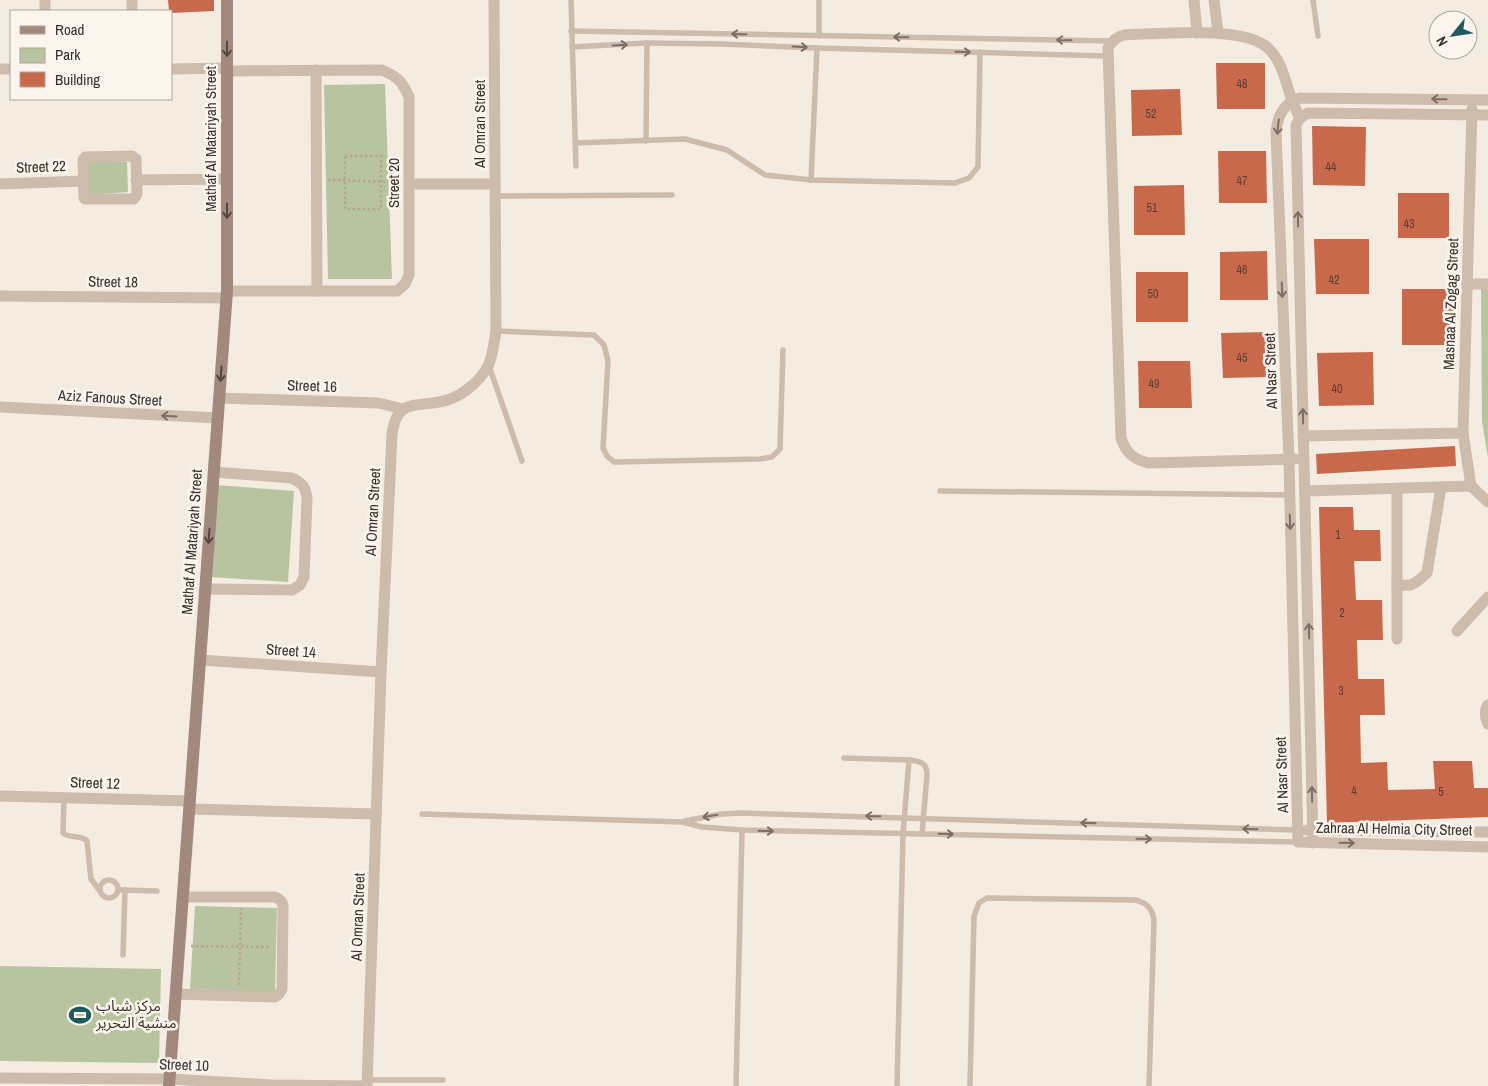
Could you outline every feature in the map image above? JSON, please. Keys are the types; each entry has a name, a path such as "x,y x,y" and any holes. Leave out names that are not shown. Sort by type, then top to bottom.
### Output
{"street":[{"name":"Mathaf Al Matariyah Street","path":"170,1083 226,295 227,0"},
{"name":"Al Omran Street","path":"367,1084 381,672 392,434 394,420 403,409 417,404 441,402 460,394 476,381 488,365 496,332 494,0"},
{"path":"1194,0 1197,33"},
{"path":"1214,0 1218,32"},
{"path":"1305,459 1149,464 1130,456 1124,448 1121,438 1108,48 1112,41 1124,35 1218,32 1256,39 1268,48 1283,72 1292,101 1300,118 1308,113 1488,116"},
{"name":"Street 20","path":"172,69 382,70 394,75 404,85 409,97 409,275 405,284 397,291 386,292 317,291 226,295"},
{"path":"316,70 317,291"},
{"path":"1292,101 1309,97 1488,100"},
{"name":"Masnaa Al Zogag Street","path":"1471,486 1463,433 1472,100"},
{"name":"Al Nasr Street","path":"1292,101 1285,106 1280,114 1276,132 1289,460 1299,836"},
{"name":"Al Nasr Street","path":"1300,118 1296,125 1296,134 1313,843"},
{"name":"Street 22","path":"86,156 134,156 136,160 136,180 136,197 132,199 85,199 83,196 83,160 86,156"},
{"path":"136,180 227,180"},
{"name":"Street 22","path":"0,184 83,181"},
{"path":"409,183 495,184"},
{"path":"1467,284 1488,284"},
{"name":"Street 18","path":"0,296 226,295"},
{"name":"Street 16","path":"219,398 378,403 403,409"},
{"name":"Aziz Fanous Street","path":"0,407 218,418"},
{"path":"1303,436 1463,433"},
{"path":"205,589 292,590 300,585 304,577 308,498 301,482 292,478 214,472"},
{"path":"1306,491 1471,486 1488,502"},
{"path":"1397,584 1407,586 1418,582 1427,573 1441,487"},
{"path":"1397,488 1397,639"},
{"path":"1456,631 1488,598"},
{"name":"Street 14","path":"200,660 381,672"},
{"path":"1488,705 1485,714 1488,724"},
{"name":"Street 12","path":"0,796 64,797 376,814"},
{"name":"Zahraa Al Helmia City Street","path":"1299,836 1313,830 1488,832"},
{"name":"Zahraa Al Helmia City Street","path":"1299,836 1313,843 1488,847"},
{"path":"176,994 275,997 282,989 283,903 275,898 183,897"},
{"name":"Street 10","path":"0,1078 62,1082 272,1085 367,1084"}],"lane":[{"path":"571,0 576,166"},
{"path":"819,36 820,0"},
{"path":"1313,0 1318,36"},
{"path":"571,31 1112,41"},
{"path":"572,47 647,43 721,44 1107,56"},
{"path":"646,140 647,43"},
{"path":"811,180 818,48"},
{"path":"575,143 685,139 727,150 765,174 811,180 955,183 969,178 978,167 980,52"},
{"path":"495,196 672,195"},
{"path":"496,332 594,335 604,345 608,361 603,448 607,456 614,462 760,459 772,457 780,449 783,350"},
{"path":"488,365 522,461"},
{"path":"940,491 1290,495"},
{"path":"844,758 910,760 919,761 924,764 927,769 922,834"},
{"path":"898,1086 903,834 910,760"},
{"path":"64,797 63,832 67,836 84,838 87,841 91,879 104,896 111,898 118,890 116,883 109,880 102,883 100,890"},
{"path":"683,822 721,814 741,813 904,817 1299,836"},
{"path":"422,814 683,822 702,827 742,830 903,834 1299,836"},
{"path":"736,1086 742,830"},
{"path":"118,890 157,891"},
{"path":"123,955 125,890"},
{"path":"970,1086 974,916 979,903 987,898 1136,900 1147,904 1151,909 1154,921 1149,1086"},
{"path":"367,1084 443,1080"}],"path":[{"path":"345,156 381,156 380,182 380,210 345,209 345,156"},
{"path":"317,180 409,183"},
{"path":"238,996 241,897"},
{"path":"179,946 282,947"}],"green space":[{"path":"385,84 392,279 328,279 324,85"},
{"path":"85,161 127,162 128,192 87,195"},
{"path":"1481,287 1488,287 1488,458 1482,421"},
{"path":"216,485 294,491 288,582 210,577"},
{"path":"195,906 277,908 275,993 190,989"},
{"name":"مركز شباب منشية التحرير","path":"0,966 161,969 159,1063 0,1061"}],"building":[{"path":"168,0 214,0 214,11 172,13 172,10 169,10"},
{"path":"1216,63 1265,63 1265,109 1217,109"},
{"path":"1180,89 1182,135 1132,136 1131,90"},
{"path":"1312,126 1366,127 1365,186 1313,185"},
{"path":"1218,151 1266,151 1267,203 1219,203"},
{"path":"1184,185 1185,235 1134,235 1134,186"},
{"path":"1398,193 1449,193 1449,238 1398,238"},
{"path":"1314,239 1369,239 1369,294 1316,294"},
{"path":"1267,251 1268,300 1220,300 1220,252"},
{"path":"1136,272 1188,272 1188,322 1136,322"},
{"path":"1402,289 1454,289 1454,345 1402,345"},
{"path":"1268,332 1270,377 1223,378 1221,333"},
{"path":"1373,352 1374,405 1319,406 1317,353"},
{"path":"1138,361 1190,361 1192,408 1139,408"},
{"path":"1455,446 1456,466 1317,474 1316,454"},
{"path":"1319,507 1353,507 1354,530 1380,530 1381,561 1354,561 1356,600 1382,600 1383,640 1357,640 1358,679 1384,679 1385,715 1360,715 1361,763 1387,762 1388,790 1435,789 1433,761 1472,761 1474,788 1488,788 1488,817 1327,823"}],"place":[{"name":"مركز شباب منشية التحرير","path":"80,1015"}]}
